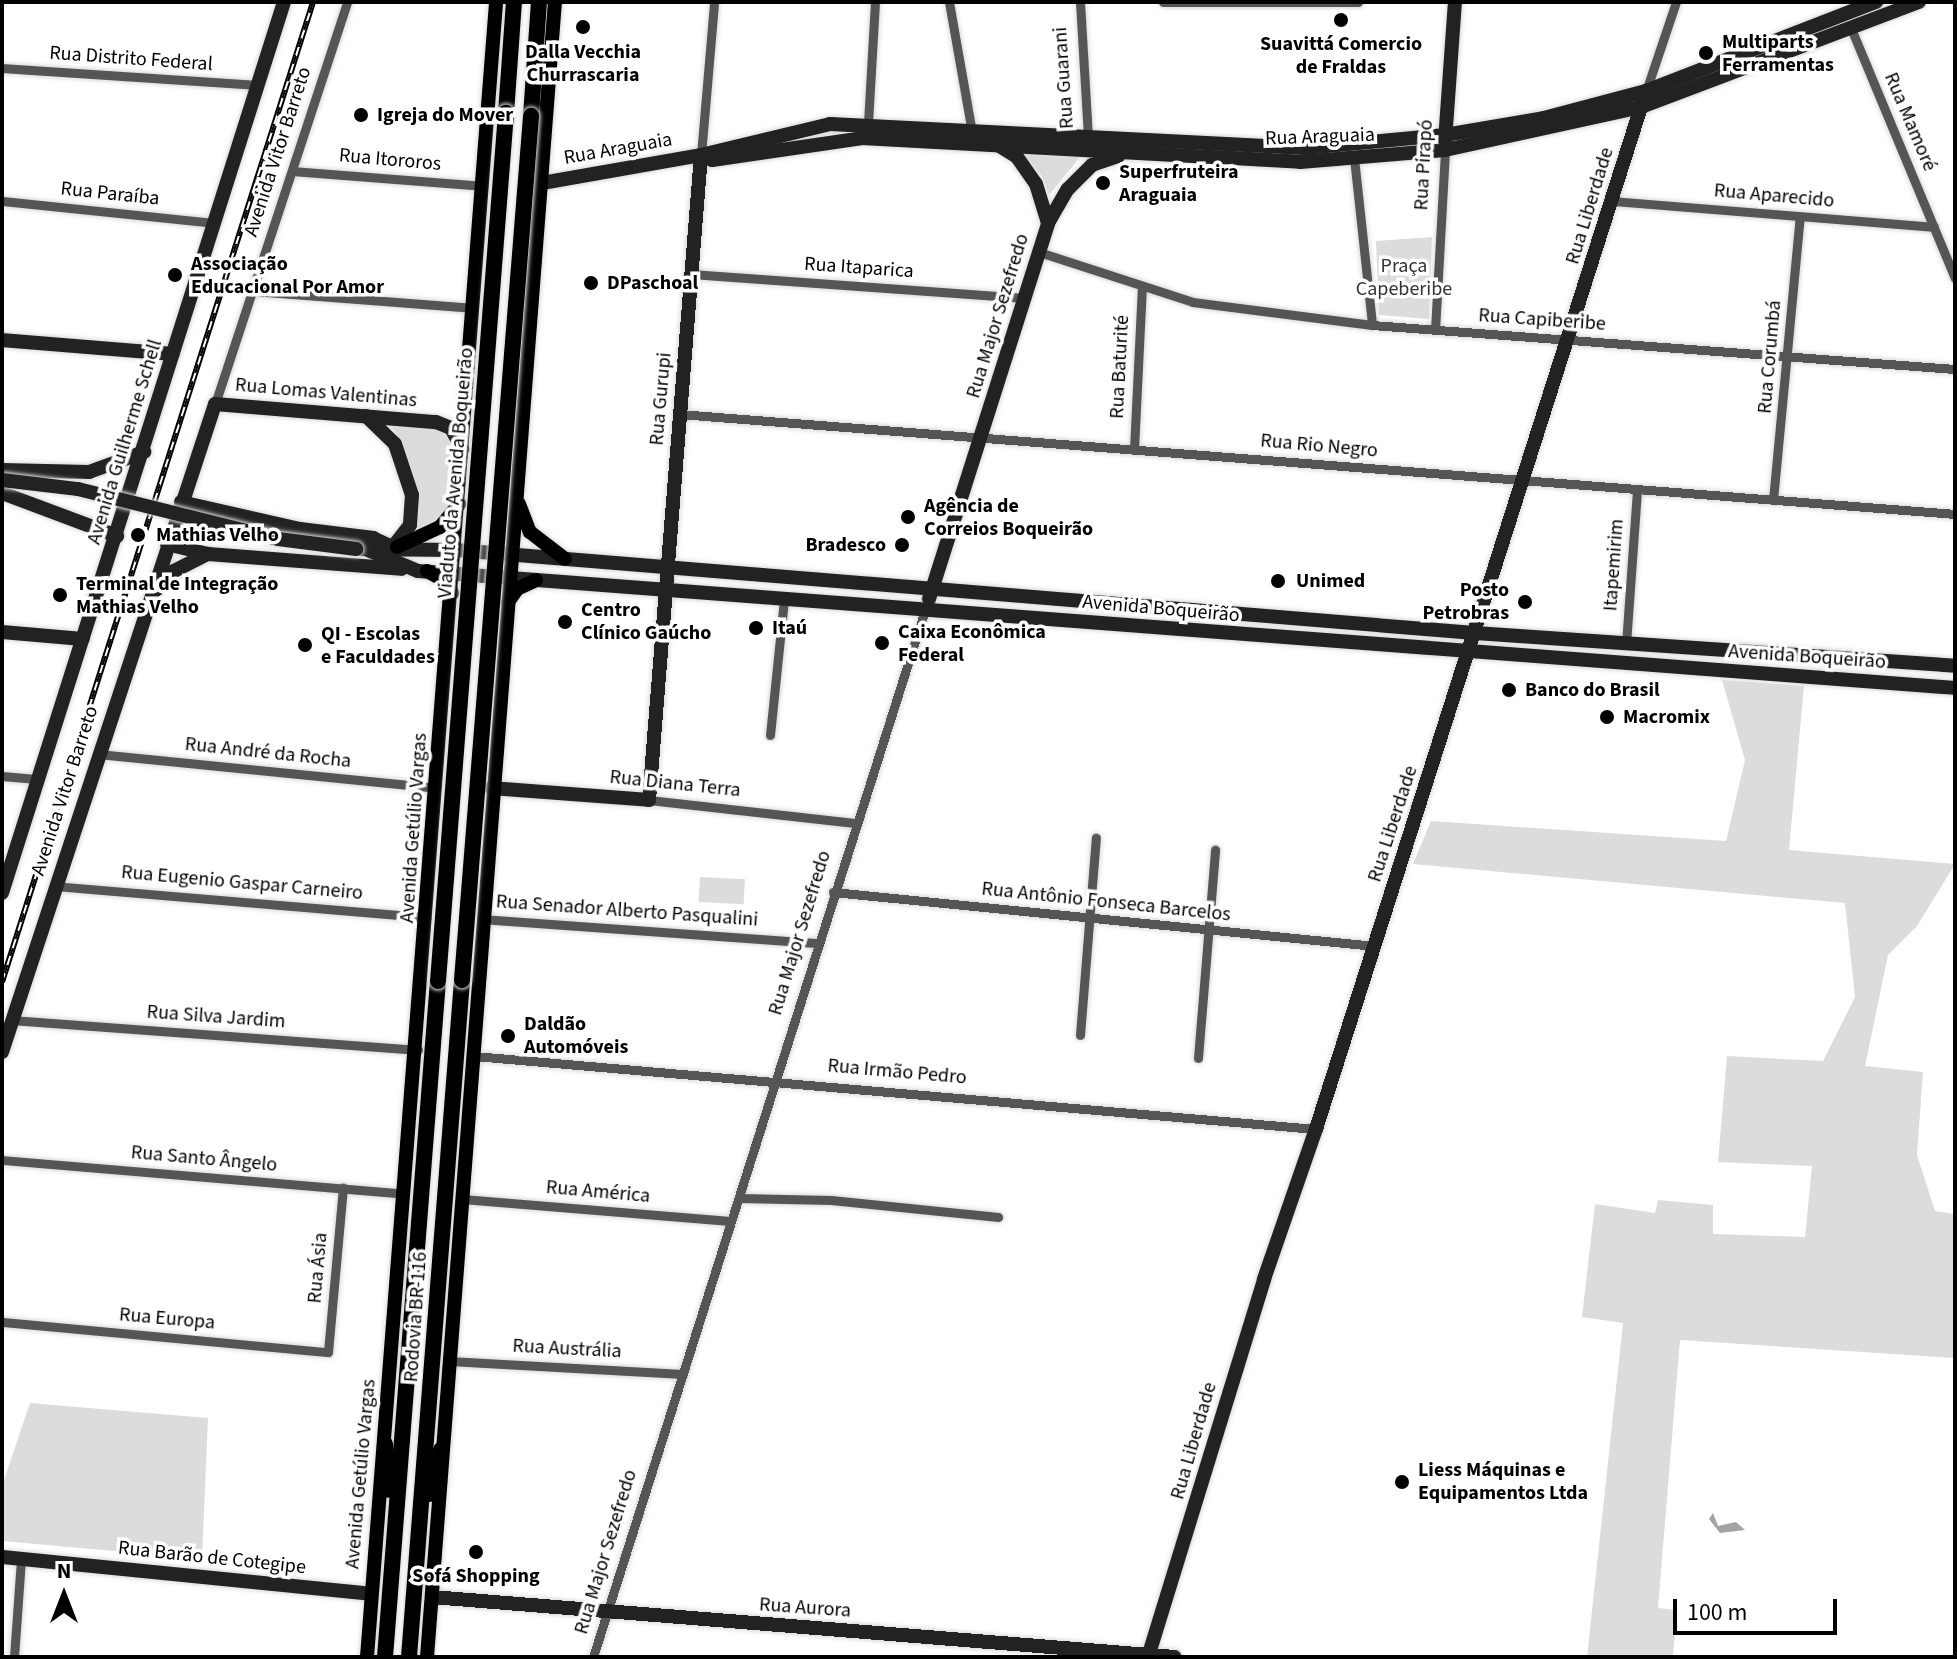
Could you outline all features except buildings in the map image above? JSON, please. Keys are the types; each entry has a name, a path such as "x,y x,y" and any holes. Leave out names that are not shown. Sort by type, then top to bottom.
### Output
{"highway":[{"name":"Viaduto da Avenida Boqueirão","path":"438,981 514,2"},
{"name":"Rodovia BR-116","path":"409,1657 539,2"},
{"name":"Rodovia BR-116","path":"385,1657 438,981"},
{"path":"385,1444 393,1538"},
{"path":"418,1538 441,1450"}],"main road":[{"name":"Avenida Guilherme Schell","path":"2,893 284,2"},
{"name":"Avenida Getúlio Vargas","path":"367,1657 418,1050 496,2"},
{"path":"427,1657 474,1056 491,788 555,2"},
{"name":"Rua Pirapó","path":"1445,142 1455,2"},
{"name":"Rua Araguaia","path":"1090,151 1305,148 1445,142 1646,91 1876,2"},
{"name":"Rua Araguaia","path":"701,155 712,160 862,138 972,135 993,143 1090,151 1300,162 1354,158 1641,107 1850,25 1919,2"},
{"name":"Rua Liberdade","path":"1148,1656 1264,1279 1375,946 1646,91"},
{"name":"Rua Araguaia","path":"542,183 701,155 830,124 868,123 972,135 1018,145"},
{"name":"Rua Major Sezefredo","path":"1018,145 1036,184 1048,223"},
{"name":"Rua Major Sezefredo","path":"925,610 1048,223 1090,151"},
{"name":"Rua Gurupi","path":"649,800 701,155"},
{"path":"2,340 172,354"},
{"name":"Rua Lomas Valentinas","path":"215,404 366,415 446,425 458,437 463,453"},
{"name":"Avenida Vitor Barreto","path":"2,1052 167,544 187,500 215,404"},
{"path":"366,415 395,444 412,495 410,525 393,547"},
{"path":"2,470 89,472 144,452"},
{"path":"462,478 483,502 500,499 517,484"},
{"name":"Avenida Boqueirão","path":"2,480 78,489 278,539 362,550 423,571 1955,688"},
{"path":"517,484 526,526 565,559"},
{"path":"2,493 117,536"},
{"path":"187,500 281,525 373,538 393,547 440,527 460,500"},
{"path":"167,544 208,554 423,571 448,582 453,598"},
{"name":"Avenida Boqueirão","path":"362,550 393,547 511,554 1475,633 1955,666"},
{"path":"149,600 174,571 208,554"},
{"path":"508,602 517,589 536,580"},
{"path":"449,647 468,630 482,628 495,634 504,651"},
{"path":"2,632 83,639"},
{"name":"Rua Diana Terra","path":"491,788 649,800"},
{"name":"Rua Barão de Cotegipe","path":"2,1557 371,1594"},
{"name":"Rua Aurora","path":"432,1597 1175,1657"}],"street":[{"name":"Avenida Vitor Barreto","path":"215,404 347,2"},
{"name":"Rua Gurupi","path":"701,155 714,2"},
{"path":"868,123 875,2"},
{"path":"949,2 972,135"},
{"name":"Rua Guarani","path":"1080,2 1090,151"},
{"path":"1163,2 1358,2"},
{"name":"Rua Liberdade","path":"1646,91 1676,2"},
{"name":"Rua Mamoré","path":"1850,25 1955,278"},
{"name":"Rua Distrito Federal","path":"2,68 257,85"},
{"name":"Rua Pirapó","path":"1435,330 1445,142"},
{"path":"1354,158 1372,325"},
{"name":"Rua Itororos","path":"293,171 483,186"},
{"name":"Rua Paraíba","path":"2,201 214,223"},
{"name":"Rua Aparecido","path":"1612,201 1934,227"},
{"name":"Rua Corumbá","path":"1773,500 1800,216"},
{"name":"Rua Capiberibe","path":"1039,252 1193,302 1372,325 1955,369"},
{"name":"Rua Itaparica","path":"691,274 1025,298"},
{"name":"Rua Baturité","path":"1134,449 1142,286"},
{"path":"254,291 473,308"},
{"name":"Rua Rio Negro","path":"679,414 1955,514"},
{"name":"Itapemirim","path":"1626,644 1637,489"},
{"path":"770,735 784,599"},
{"name":"Rua Major Sezefredo","path":"593,1657 833,892 925,610"},
{"name":"Rua André da Rocha","path":"98,754 436,788"},
{"path":"2,776 36,779"},
{"name":"Rua Diana Terra","path":"649,800 855,823"},
{"path":"1080,1035 1096,838"},
{"path":"1198,1058 1215,850"},
{"name":"Rua Eugenio Gaspar Carneiro","path":"54,886 427,917"},
{"name":"Rua Antônio Fonseca Barcelos","path":"833,892 1375,946"},
{"name":"Rua Senador Alberto Pasqualini","path":"482,919 818,943"},
{"name":"Rua Silva Jardim","path":"12,1020 418,1050"},
{"name":"Rua Irmão Pedro","path":"474,1056 775,1079 1316,1129"},
{"name":"Rua Santo Ângelo","path":"2,1160 404,1194"},
{"name":"Rua Ásia","path":"328,1352 343,1188"},
{"path":"739,1198 831,1200 998,1217"},
{"name":"Rua América","path":"462,1199 730,1221"},
{"name":"Rua Europa","path":"2,1322 328,1352"},
{"name":"Rua Austrália","path":"449,1361 683,1374"},
{"path":"14,1657 21,1559"}],"green space":[{"path":"1020,151 1081,156 1049,195 1042,176"},
{"name":"Praça Capeberibe","path":"1432,237 1429,319 1379,315 1376,241"},
{"path":"391,424 431,426 445,431 455,446 448,508 427,528 412,530 402,446"},
{"path":"1722,680 1804,686 1789,850 1955,864 1917,926 1888,955 1865,1066 1923,1072 1917,1155 1935,1211 1955,1214 1955,1358 1680,1340 1658,1608 1677,1610 1673,1657 1587,1657 1623,1323 1582,1317 1595,1204 1655,1213 1658,1200 1713,1205 1713,1234 1805,1237 1812,1166 1718,1162 1727,1056 1823,1061 1855,997 1845,903 1413,864 1431,821 1726,841 1745,760"},
{"path":"700,877 745,879 744,904 699,902"},
{"path":"30,1403 208,1418 202,1559 2,1541 2,1486"}],"shaded area":[{"path":"1713,1513 1718,1526 1736,1522 1745,1530 1720,1533 1709,1519"}],"railway":[{"path":"2,982 313,2"}],"place":[{"name":"Suavittá Comercio de Fraldas","path":"1341,20"},
{"name":"Dalla Vecchia Churrascaria","path":"583,27"},
{"name":"Multiparts Ferramentas","path":"1706,53"},
{"name":"Igreja do Mover","path":"361,115"},
{"name":"Superfruteira Araguaia","path":"1103,183"},
{"name":"Associação Educacional Por Amor","path":"175,275"},
{"name":"DPaschoal","path":"591,283"},
{"name":"Agência de Correios Boqueirão","path":"908,517"},
{"name":"Mathias Velho","path":"138,535"},
{"name":"Bradesco","path":"902,545"},
{"name":"Unimed","path":"1278,581"},
{"name":"Terminal de Integração Mathias Velho","path":"60,595"},
{"name":"Posto Petrobras","path":"1525,602"},
{"name":"Centro Clínico Gaúcho","path":"565,622"},
{"name":"Itaú","path":"756,628"},
{"name":"Caixa Econômica Federal","path":"882,643"},
{"name":"QI - Escolas e Faculdades","path":"305,645"},
{"name":"Banco do Brasil","path":"1509,690"},
{"name":"Macromix","path":"1607,717"},
{"name":"Daldão Automóveis","path":"508,1036"},
{"name":"Liess Máquinas e Equipamentos Ltda","path":"1402,1482"},
{"name":"Sofá Shopping","path":"476,1552"}]}
